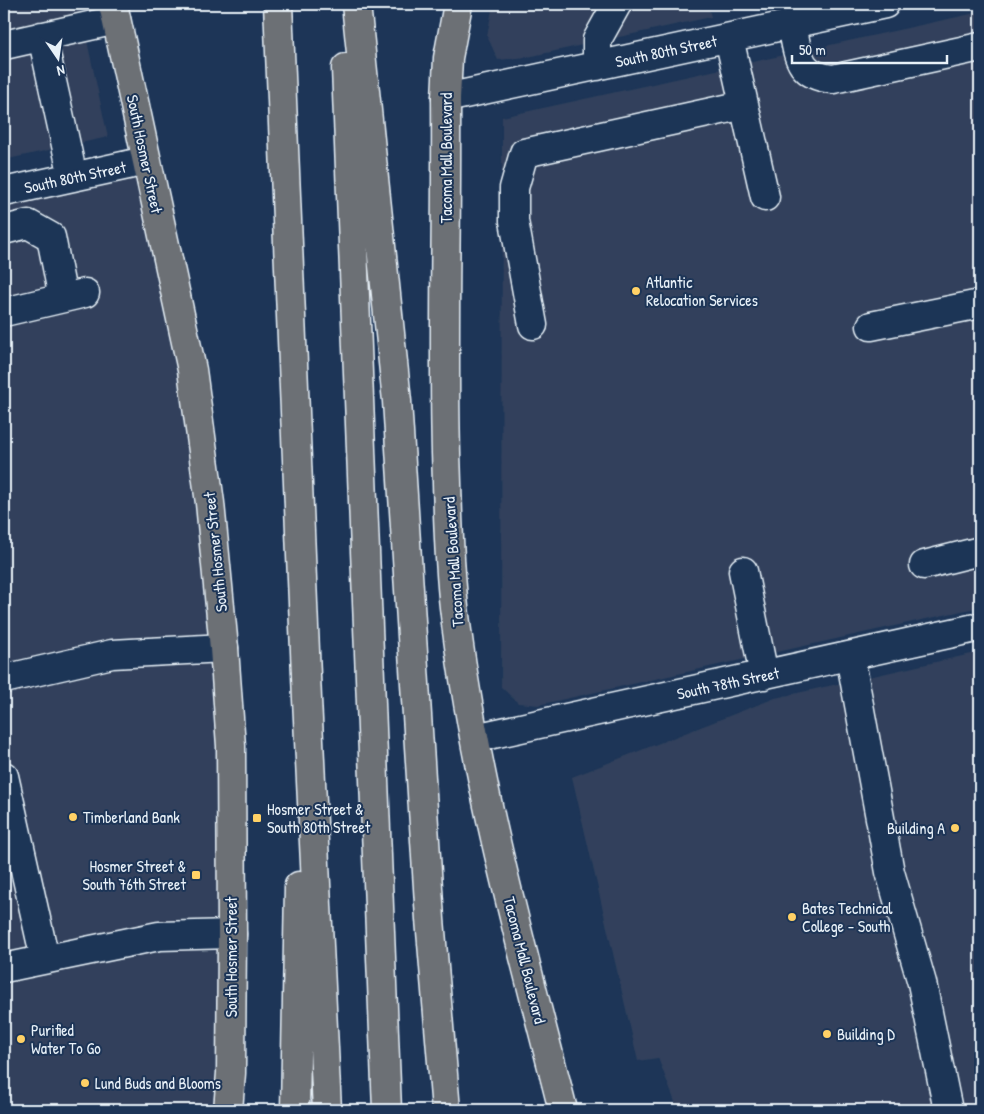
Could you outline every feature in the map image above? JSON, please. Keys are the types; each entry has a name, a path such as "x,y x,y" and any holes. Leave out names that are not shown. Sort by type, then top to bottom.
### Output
{"main road":[{"path":"278,4 307,699 327,1110"},
{"path":"344,4 387,1110"},
{"path":"356,4 397,401 428,900 446,1110"},
{"name":"Tacoma Mall Boulevard","path":"458,4 448,58 446,98 445,412 448,523 456,622 476,738 506,880 563,1110"},
{"name":"South Hosmer Street","path":"114,12 192,370 210,503 224,648 230,746 232,934 231,1073 228,1110"},
{"path":"295,1110 301,801 307,699"}],"street":[{"path":"598,66 596,40 618,4"},
{"name":"South 80th Street","path":"446,98 886,4"},
{"path":"4,45 42,36 114,12"},
{"path":"792,24 798,57 804,68 814,76 824,79 841,78 980,48"},
{"path":"42,36 72,177"},
{"path":"729,38 765,197"},
{"path":"533,325 514,221 514,188 524,153 744,105"},
{"name":"South 80th Street","path":"4,192 146,161"},
{"path":"4,230 28,224 51,237 74,296 4,312"},
{"path":"871,326 980,304"},
{"path":"924,565 980,552"},
{"path":"742,571 754,619 764,674"},
{"name":"South 78th Street","path":"476,738 980,627"},
{"path":"4,679 112,654 224,648"},
{"path":"850,656 890,872 922,983 948,1110"},
{"path":"4,776 45,959"},
{"path":"4,968 159,936 232,934"}],"shaded area":[{"path":"4,4 79,4 108,137 4,160"},
{"path":"493,4 708,4 711,17 528,57 498,60 487,36"},
{"path":"980,12 980,607 538,705 518,703 501,687 502,117"},
{"path":"146,161 210,503 228,1110 4,1110 4,192"},
{"name":"Bates Technical College - South","path":"980,652 980,1110 678,1110 658,1058 638,1061 572,777 775,698"}],"place":[{"name":"Atlantic Relocation Services","path":"636,291"},
{"name":"Timberland Bank","path":"73,817"},
{"name":"Hosmer Street & South 80th Street","path":"257,818"},
{"name":"Building A","path":"955,828"},
{"name":"Hosmer Street & South 76th Street","path":"196,875"},
{"name":"Bates Technical College - South","path":"792,917"},
{"name":"Building D","path":"827,1034"},
{"name":"Purified Water To Go","path":"21,1039"},
{"name":"Lund Buds and Blooms","path":"85,1083"}]}
